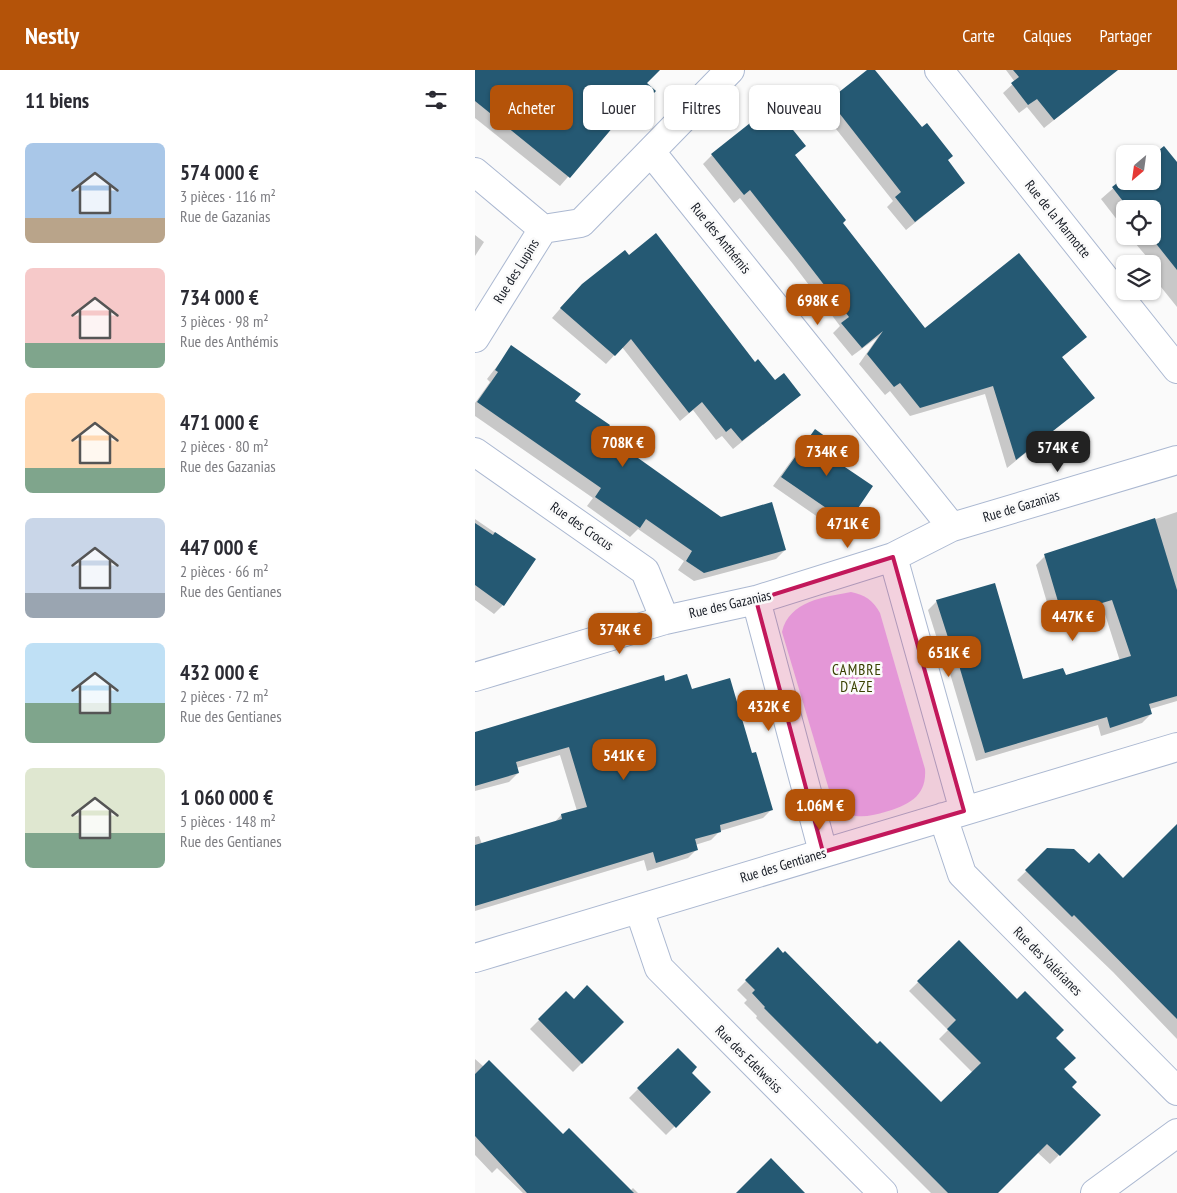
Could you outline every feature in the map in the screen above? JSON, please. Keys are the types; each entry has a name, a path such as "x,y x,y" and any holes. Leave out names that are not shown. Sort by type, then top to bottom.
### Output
{"street":[{"path":"543,229 581,223 730,70"},
{"name":"Rue de la Marmotte","path":"939,70 1177,369"},
{"name":"Rue des Anthémis","path":"651,152 952,527"},
{"name":"Rue des Lupins","path":"475,172 543,229 475,338"},
{"name":"Rue des Crocus","path":"475,452 645,571 665,620"},
{"name":"Rue de Gazanias","path":"952,527 1177,460"},
{"name":"Rue des Gazanias","path":"475,677 665,620 756,600 893,557 952,527"},
{"name":"Rue des Valérianes","path":"893,557 953,814 962,874 1177,1091"},
{"path":"756,600 823,852"},
{"name":"Rue des Gentianes","path":"475,958 1177,747"},
{"name":"Rue des Edelweiss","path":"639,909 659,968 883,1193"},
{"path":"1095,1193 1177,1133"}],"highlighted area":[{"path":"893,557 964,811 823,852 756,600"}],"shaded area":[{"path":"851,592 868,599 880,613 925,769 923,786 915,798 894,809 864,816 851,815 839,809 833,803 782,632 792,613 800,607 819,599"}],"building":[{"path":"475,70 660,70 647,83 649,85 583,85 583,130 611,130 570,178 511,130 573,130 573,85 490,85 490,113 475,101"},
{"path":"867,70 875,70 922,127 927,123 953,156 948,160 965,183 915,222 895,197 901,192 840,114 840,91"},
{"path":"1013,70 1118,70 1054,120 1037,99 1028,105 1011,83 1019,77"},
{"path":"749,124 749,130 793,130 806,146 795,155 846,220 843,223 925,328 1019,253 1087,337 1062,357 1095,398 1016,460 993,386 920,408 900,383 894,387 867,354 883,331 862,348 841,323 849,317 801,255 750,190 744,195 711,154"},
{"path":"1164,146 1177,162 1177,270 1157,245 1161,245 1161,200 1122,200 1112,187 1116,184 1116,190 1161,190 1161,148"},
{"path":"656,233 755,362 758,359 775,380 784,373 801,395 742,441 731,428 726,432 702,402 689,413 631,339 615,356 560,308 582,284 625,250 629,255"},
{"path":"511,345 581,394 575,401 610,425 608,428 635,447 631,453 721,517 772,502 786,550 704,573 686,561 692,551 646,519 640,528 595,497 601,488 477,402 498,372 495,370"},
{"path":"815,429 844,450 836,461 873,486 848,523 781,477"},
{"path":"1155,518 1177,590 1177,696 1149,704 1152,714 1110,728 1107,717 985,753 955,652 953,653 936,600 995,583 1023,679 1063,668 1066,675 1131,656 1112,600 1062,615 1044,554"},
{"path":"475,523 493,535 495,532 536,559 504,606 475,585"},
{"path":"687,674 692,689 730,678 752,753 756,752 773,810 720,825 721,832 695,839 698,850 656,863 653,852 475,906 475,845 562,819 561,814 587,807 569,747 516,762 519,773 475,786 475,732 664,675 665,681"},
{"path":"1177,824 1177,1019 1074,915 1072,917 1025,870 1047,848 1074,849 1089,863 1099,853 1123,878"},
{"path":"959,940 1017,999 1025,991 1064,1030 1056,1038 1076,1058 1064,1069 1077,1082 1072,1087 1101,1115 1060,1156 1047,1144 998,1193 948,1193 764,1008 752,993 755,990 745,980 778,947 783,953 785,951 877,1044 880,1041 941,1102 981,1063 947,1029 956,1020 917,981"},
{"path":"587,985 624,1022 582,1064 538,1019 566,991 574,999"},
{"path":"678,1048 697,1067 692,1073 711,1092 676,1128 637,1088"},
{"path":"489,1060 563,1134 569,1128 634,1193 527,1193 475,1136 475,1074"},
{"path":"771,1158 805,1193 736,1193"}],"district":[{"name":"CAMBRE D'AZE","path":"857,678"}]}
